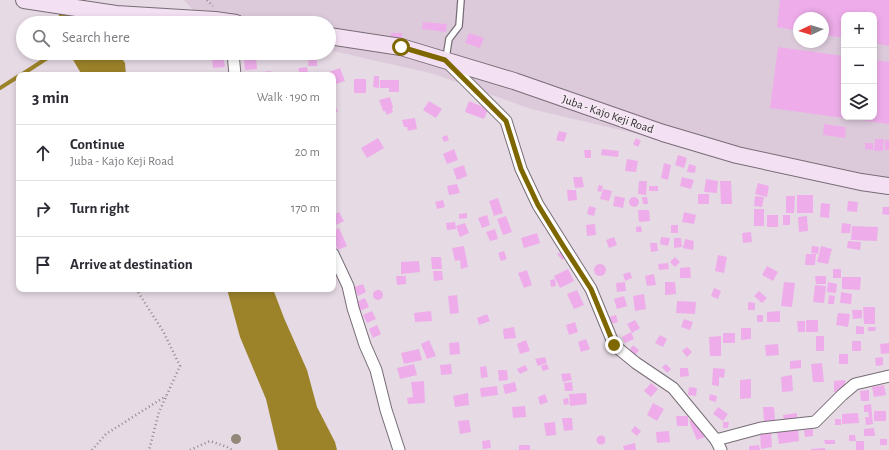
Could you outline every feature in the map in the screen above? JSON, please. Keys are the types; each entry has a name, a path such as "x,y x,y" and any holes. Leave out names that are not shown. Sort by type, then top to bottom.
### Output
{"main road":[{"path":"24,0 116,14 142,16"},
{"name":"Juba - Kajo Keji Road","path":"336,37 401,47 514,80 663,133 737,155 861,182 889,186"}],"street":[{"path":"234,60 235,72"},
{"path":"445,60 506,121 521,169 535,198 591,289 614,345 636,363 673,388 718,445 761,428 815,422 855,384 889,376"},
{"path":"336,260 348,286 363,337 376,370 386,410 399,450"}],"lane":[{"path":"445,60 449,39 459,26 461,0"}],"path":[{"path":"138,292 163,331 180,366 159,412 149,450"},
{"path":"92,450 106,434 167,396"},
{"path":"190,450 210,441 232,450"}],"shaded area":[{"path":"66,0 85,0 94,16 59,16 60,7"},
{"path":"184,0 889,0 889,190 845,186 778,173 659,139 531,109 434,74 336,52 336,16 199,16"},
{"path":"73,60 123,60 125,63 126,72 80,72"},
{"path":"228,292 274,292 307,370 317,407 335,442 337,450 278,450 266,399 240,337"}],"building":[{"path":"780,0 889,0 889,46 877,44 877,12 841,12 841,38 829,36 829,12 793,12 793,30 777,27"},
{"path":"423,22 447,24 446,32 422,29"},
{"path":"391,33 402,33 402,40 391,40"},
{"path":"469,33 484,38 480,48 465,43"},
{"path":"778,47 841,56 841,118 770,108"},
{"path":"212,60 224,60 225,67 213,68"},
{"path":"244,60 256,60 257,69 245,70"},
{"path":"309,60 317,60 317,66 308,66"},
{"path":"877,60 889,62 889,124 860,120 877,120"},
{"path":"307,67 308,72 299,72 298,68"},
{"path":"340,68 345,81 336,84 336,72 329,72"},
{"path":"374,76 379,76 379,88 373,87"},
{"path":"354,79 366,79 366,93 354,93"},
{"path":"380,80 399,80 399,92 389,92 389,88 380,88"},
{"path":"390,97 393,112 387,115 385,111 383,111 379,100"},
{"path":"429,101 442,109 436,118 423,110"},
{"path":"469,101 488,109 484,119 465,112"},
{"path":"415,118 417,129 408,131 407,127 404,127 402,120"},
{"path":"824,124 846,127 845,138 823,135"},
{"path":"559,131 567,133 564,142 556,140"},
{"path":"447,135 449,140 444,142 442,137"},
{"path":"378,138 384,148 367,158 361,148"},
{"path":"636,138 641,141 638,147 633,144"},
{"path":"875,139 884,139 883,151 874,151"},
{"path":"885,140 889,140 889,150 885,150"},
{"path":"865,143 873,143 873,150 865,149"},
{"path":"454,149 458,160 447,164 443,154"},
{"path":"602,149 619,151 618,157 601,155"},
{"path":"584,150 591,150 591,158 585,158"},
{"path":"678,155 687,158 684,168 675,165"},
{"path":"627,159 638,161 636,172 625,171"},
{"path":"664,163 671,165 668,180 661,178"},
{"path":"689,164 696,166 695,173 687,172"},
{"path":"464,165 467,176 457,180 453,169"},
{"path":"573,177 582,177 584,187 575,188"},
{"path":"682,177 694,180 691,189 680,186"},
{"path":"706,179 718,181 717,193 704,192"},
{"path":"639,181 647,181 646,195 638,194"},
{"path":"720,181 731,181 732,204 721,204"},
{"path":"758,183 769,186 767,197 755,194"},
{"path":"457,184 460,193 449,195 447,186"},
{"path":"599,185 603,186 601,192 597,191"},
{"path":"649,186 658,186 658,191 649,191"},
{"path":"603,189 612,191 609,201 600,199"},
{"path":"567,190 576,190 577,200 568,201"},
{"path":"698,194 709,194 709,204 698,204"},
{"path":"797,195 813,195 813,213 797,213"},
{"path":"615,196 625,198 623,208 613,206"},
{"path":"755,196 764,197 762,207 754,206"},
{"path":"786,196 795,196 794,213 786,213"},
{"path":"634,197 639,202 634,207 629,202"},
{"path":"642,197 647,197 648,204 643,204"},
{"path":"498,198 503,213 494,216 489,201"},
{"path":"443,200 445,207 437,209 435,202"},
{"path":"848,201 858,202 857,212 847,211"},
{"path":"821,203 830,204 829,218 820,217"},
{"path":"589,206 596,208 594,216 587,214"},
{"path":"883,207 889,207 889,215 882,214"},
{"path":"754,209 764,209 764,226 754,226"},
{"path":"638,210 649,210 650,221 639,222"},
{"path":"339,212 344,221 336,225 336,214"},
{"path":"684,212 696,215 694,224 682,222"},
{"path":"467,213 467,218 459,219 459,214"},
{"path":"487,215 490,225 482,228 478,218"},
{"path":"767,215 778,215 778,227 767,227"},
{"path":"783,215 790,215 790,225 783,225"},
{"path":"506,216 512,232 503,235 497,219"},
{"path":"807,216 808,231 799,232 798,217"},
{"path":"455,222 456,229 447,230 446,223"},
{"path":"465,223 469,233 460,237 456,226"},
{"path":"842,223 851,224 850,233 841,233"},
{"path":"595,224 596,235 587,236 586,225"},
{"path":"671,225 678,225 678,233 671,233"},
{"path":"641,226 642,232 636,232 636,227"},
{"path":"852,226 878,227 877,241 851,240"},
{"path":"339,228 347,246 338,250 336,246 336,230"},
{"path":"495,229 498,239 490,241 486,232"},
{"path":"751,232 752,242 743,243 742,233"},
{"path":"537,233 540,243 524,248 521,238"},
{"path":"614,237 617,245 609,248 606,240"},
{"path":"661,237 670,238 668,246 660,244"},
{"path":"674,238 681,238 682,247 674,248"},
{"path":"685,239 694,241 693,250 683,248"},
{"path":"848,241 861,242 860,250 847,248"},
{"path":"650,243 657,243 658,251 651,252"},
{"path":"464,246 468,267 461,269 460,260 455,261 452,248"},
{"path":"812,246 819,247 818,254 811,253"},
{"path":"821,246 832,249 828,264 817,262"},
{"path":"504,251 507,259 501,261 498,253"},
{"path":"561,252 565,258 562,260 557,254"},
{"path":"806,254 816,254 815,265 805,265"},
{"path":"718,255 727,257 724,273 715,271"},
{"path":"431,257 441,257 442,269 432,269"},
{"path":"675,257 680,262 675,267 670,262"},
{"path":"419,261 420,272 401,274 401,262"},
{"path":"668,263 669,269 659,270 658,264"},
{"path":"600,264 604,266 606,270 604,274 600,276 596,274 594,270 596,266"},
{"path":"767,266 778,272 773,281 762,275"},
{"path":"690,267 691,278 680,278 680,268"},
{"path":"568,269 574,281 560,288 554,276"},
{"path":"833,269 841,269 841,278 833,278"},
{"path":"527,270 532,285 524,288 518,273"},
{"path":"433,271 442,271 443,280 434,281"},
{"path":"630,272 632,278 625,281 623,274"},
{"path":"654,274 656,285 647,286 645,276"},
{"path":"396,276 406,276 406,284 397,285"},
{"path":"815,276 826,276 826,284 816,284"},
{"path":"842,277 861,277 860,290 842,289"},
{"path":"555,279 556,286 551,287 550,280"},
{"path":"625,282 626,291 617,292 616,283"},
{"path":"665,282 675,282 676,294 665,295"},
{"path":"784,282 795,283 792,307 781,306"},
{"path":"828,282 837,284 836,293 827,292"},
{"path":"363,284 366,292 358,296 354,287"},
{"path":"815,285 826,286 824,303 813,302"},
{"path":"714,288 721,291 718,299 711,296"},
{"path":"376,290 380,290 382,291 382,299 376,300 373,297 373,293"},
{"path":"577,290 584,305 574,309 567,294"},
{"path":"759,291 767,298 762,303 754,296"},
{"path":"841,292 852,294 851,304 840,303"},
{"path":"644,294 646,309 635,311 633,296"},
{"path":"457,295 459,313 450,314 448,296"},
{"path":"829,295 835,296 834,304 828,304"},
{"path":"624,296 627,306 617,309 614,299"},
{"path":"365,298 369,307 360,311 356,302"},
{"path":"677,301 696,302 695,314 676,313"},
{"path":"748,302 755,303 755,310 748,310"},
{"path":"863,307 875,307 875,324 864,324"},
{"path":"852,310 862,310 862,318 853,319"},
{"path":"372,311 376,319 367,323 363,315"},
{"path":"431,311 432,321 415,322 414,313"},
{"path":"780,311 780,322 767,322 767,312"},
{"path":"838,313 850,314 848,327 836,325"},
{"path":"487,314 490,321 479,325 477,318"},
{"path":"616,315 618,322 611,324 609,317"},
{"path":"757,315 763,315 763,322 757,322"},
{"path":"684,319 693,322 690,330 681,327"},
{"path":"635,320 640,328 632,333 627,324"},
{"path":"806,320 818,320 818,332 806,332"},
{"path":"797,321 805,321 805,332 798,332"},
{"path":"575,322 578,332 569,335 566,325"},
{"path":"377,325 381,334 373,338 369,329"},
{"path":"856,326 864,327 864,334 856,334"},
{"path":"514,327 516,338 504,339 503,329"},
{"path":"868,327 876,327 875,331 868,331"},
{"path":"741,328 751,328 751,339 741,340"},
{"path":"631,332 634,339 625,343 622,337"},
{"path":"723,333 735,333 735,343 723,343"},
{"path":"660,335 667,339 663,347 655,343"},
{"path":"721,336 721,356 710,356 709,337"},
{"path":"816,336 824,336 824,351 816,351"},
{"path":"586,339 590,349 581,352 578,342"},
{"path":"429,340 436,356 427,359 421,344"},
{"path":"526,340 530,351 520,354 517,344"},
{"path":"852,341 861,341 861,351 852,351"},
{"path":"459,342 460,354 450,355 449,343"},
{"path":"889,343 889,353 881,354 880,344"},
{"path":"778,344 779,355 766,356 765,345"},
{"path":"633,345 639,350 634,357 628,352"},
{"path":"687,347 692,352 687,357 682,351"},
{"path":"419,349 422,360 404,364 401,353"},
{"path":"839,354 848,354 848,364 839,364"},
{"path":"545,357 547,363 538,366 535,359"},
{"path":"883,357 883,365 876,366 875,358"},
{"path":"801,360 801,368 790,369 790,361"},
{"path":"822,363 824,382 813,382 811,364"},
{"path":"414,364 417,375 400,379 397,368"},
{"path":"451,364 452,374 441,375 440,365"},
{"path":"547,364 549,369 543,371 541,366"},
{"path":"666,364 671,369 667,373 662,367"},
{"path":"525,365 528,370 520,374 517,369"},
{"path":"486,366 488,377 481,378 480,367"},
{"path":"680,368 688,368 689,376 680,377"},
{"path":"713,368 725,369 724,378 719,377 719,386 712,385"},
{"path":"498,370 507,370 508,380 499,381"},
{"path":"570,373 572,380 563,382 561,374"},
{"path":"792,375 793,391 782,392 781,377"},
{"path":"751,379 751,398 740,399 740,380"},
{"path":"845,380 845,391 834,392 834,381"},
{"path":"424,381 425,403 408,404 407,398 413,397 411,382"},
{"path":"515,382 517,391 505,394 503,385"},
{"path":"572,382 573,391 565,391 564,383"},
{"path":"651,383 658,389 651,397 644,391"},
{"path":"884,385 886,395 874,397 872,387"},
{"path":"497,386 498,395 481,397 480,388"},
{"path":"689,387 697,388 696,396 688,395"},
{"path":"869,390 869,401 861,401 860,391"},
{"path":"468,393 469,405 455,407 453,396"},
{"path":"586,393 587,404 570,406 569,394"},
{"path":"545,394 548,402 540,405 538,397"},
{"path":"710,394 717,396 716,402 709,400"},
{"path":"568,398 569,404 564,405 563,399"},
{"path":"653,403 664,409 657,421 647,415"},
{"path":"871,404 873,424 866,425 865,417 869,417 868,412 864,412 864,405"},
{"path":"525,406 526,417 513,418 512,407"},
{"path":"718,407 728,414 723,421 713,414"},
{"path":"763,407 774,407 775,421 764,422"},
{"path":"874,411 886,411 886,421 874,421"},
{"path":"797,413 797,420 784,421 783,415"},
{"path":"858,413 859,423 842,424 842,414"},
{"path":"676,416 688,416 688,426 677,426"},
{"path":"562,418 572,418 573,430 564,431"},
{"path":"698,418 705,437 697,440 689,421"},
{"path":"835,419 841,419 841,425 835,425"},
{"path":"469,420 471,432 460,434 458,421"},
{"path":"555,422 556,435 546,436 544,423"},
{"path":"723,422 729,422 728,428 723,428"},
{"path":"635,426 641,431 637,436 631,431"},
{"path":"874,428 875,436 864,436 864,429"},
{"path":"798,429 799,441 779,444 777,432"},
{"path":"813,429 813,436 805,437 804,430"},
{"path":"669,431 670,442 657,443 656,432"},
{"path":"771,431 772,447 761,449 760,432"},
{"path":"849,435 855,435 856,441 849,441"},
{"path":"599,436 603,436 605,440 603,444 599,444 597,442 597,438"},
{"path":"880,439 887,439 887,445 880,445"},
{"path":"490,440 491,448 483,449 482,441"},
{"path":"824,440 835,440 835,444 825,444"},
{"path":"856,441 864,441 864,450 856,450"},
{"path":"635,443 636,450 624,450 623,446"},
{"path":"519,445 530,445 530,450 519,450"},
{"path":"759,445 760,450 749,450 749,446"},
{"path":"825,448 825,450 811,450 811,449"}],"waterway":[{"path":"26,72 44,60"},
{"path":"0,88 16,78"}],"route":[{"path":"401,47 445,60 506,121 521,169 538,205 591,289 614,345"}]}
